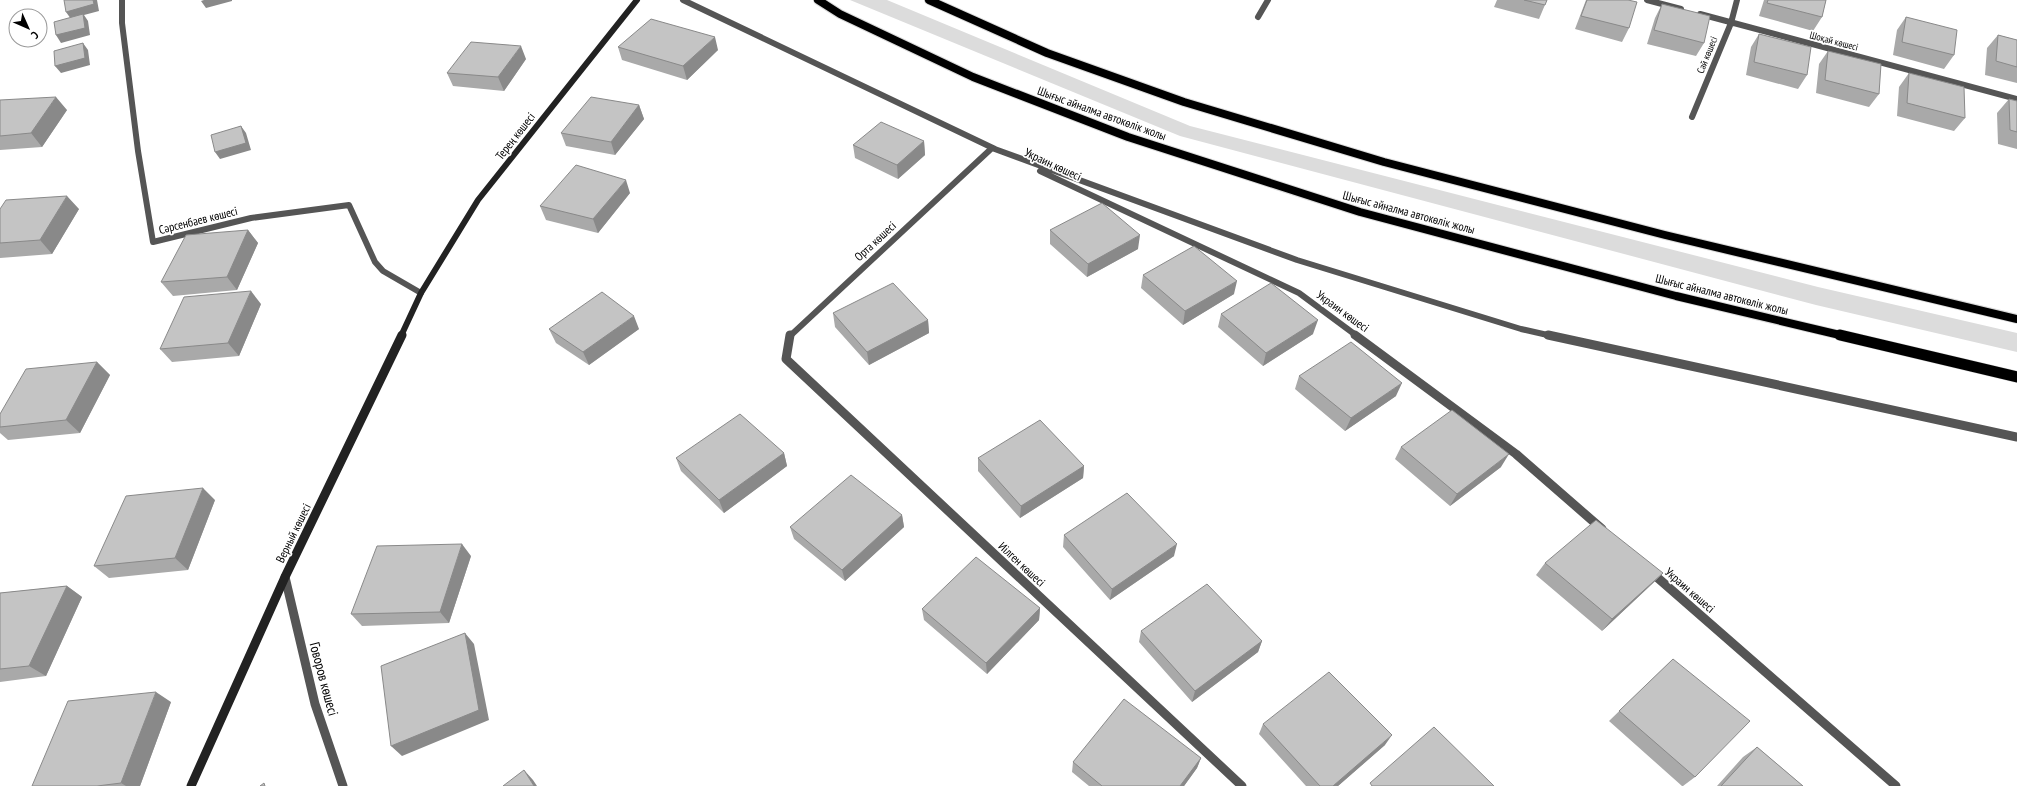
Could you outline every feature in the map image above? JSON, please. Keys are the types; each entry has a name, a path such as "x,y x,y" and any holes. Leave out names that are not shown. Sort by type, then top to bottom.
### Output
{"main road":[{"name":"Шығыс айналма автокөлік жолы","path":"818,0 840,14 973,77 1128,137 1360,212 1676,296 2017,377"},
{"path":"929,0 1047,53 1155,91 1384,162 1665,235 2017,319"}],"street":[{"name":"Сәрсенбаев көшесі","path":"122,0 122,23 138,151 153,242 251,218 349,205 375,262 383,271 421,293"},
{"name":"Терең көшесі","path":"421,293 478,200 637,0"},
{"name":"Украин көшесі","path":"683,0 1299,293 1516,454 1611,537"},
{"path":"1258,17 1268,0"},
{"path":"1647,0 1685,10"},
{"name":"Сай көшесі","path":"1692,117 1731,23 1737,0"},
{"name":"Шоқай көшесі","path":"1693,12 2017,99"},
{"name":"Орта көшесі","path":"786,359 790,334 992,148"},
{"path":"992,148 1297,260 1522,330 2017,437"},
{"name":"Верный көшесі","path":"191,786 285,577 421,293"},
{"name":"Иілген көшесі","path":"786,359 1242,786"},
{"name":"Украин көшесі","path":"1647,568 1896,786"},
{"name":"Говоров көшесі","path":"285,577 315,704 343,786"}],"shaded area":[{"path":"850,0 887,0 1190,126 1818,287 2017,333 2017,352 1816,305 1180,136"}],"building":[{"path":"64,0 93,0 94,4 66,12"},
{"path":"1524,0 1547,0 1545,5"},
{"path":"1587,0 1628,0 1637,2 1629,28 1581,16"},
{"path":"1768,0 1826,0 1822,17 1767,3"},
{"path":"1662,4 1710,16 1704,43 1654,30"},
{"path":"83,14 85,28 56,35 54,22"},
{"path":"1906,17 1957,30 1954,55 1902,42"},
{"path":"651,19 715,37 683,66 618,47"},
{"path":"1759,34 1811,47 1807,75 1754,62"},
{"path":"1998,35 2017,40 2017,67 1996,61"},
{"path":"471,42 521,46 498,77 447,73"},
{"path":"83,43 85,58 55,66 54,51"},
{"path":"1828,51 1881,64 1879,94 1825,80"},
{"path":"1909,73 1964,87 1965,118 1907,103"},
{"path":"56,97 31,133 0,136 0,100"},
{"path":"591,97 639,105 611,142 561,133"},
{"path":"2009,99 2017,101 2017,132 2010,130"},
{"path":"881,122 924,141 897,165 853,145"},
{"path":"241,126 246,143 215,152 211,135"},
{"path":"576,165 626,180 593,219 540,206"},
{"path":"67,196 40,240 0,243 0,209 6,200"},
{"path":"1102,203 1140,235 1088,264 1050,230"},
{"path":"248,230 227,277 161,282 186,235"},
{"path":"1194,246 1237,281 1185,311 1143,275"},
{"path":"893,283 928,320 867,352 833,313"},
{"path":"1271,283 1318,320 1266,353 1221,314"},
{"path":"251,291 228,343 160,349 184,297"},
{"path":"602,292 634,316 583,352 549,329"},
{"path":"1351,342 1402,383 1351,418 1299,376"},
{"path":"97,362 66,420 0,427 0,414 26,369"},
{"path":"1452,410 1509,454 1457,494 1401,447"},
{"path":"740,414 784,453 719,500 676,458"},
{"path":"1040,420 1084,466 1021,506 978,458"},
{"path":"851,475 902,515 842,570 790,527"},
{"path":"203,488 175,558 94,566 126,496"},
{"path":"1127,493 1177,544 1112,589 1064,535"},
{"path":"1596,520 1663,573 1612,619 1545,563"},
{"path":"462,544 440,612 351,614 377,546"},
{"path":"976,557 1040,608 986,663 922,609"},
{"path":"1207,584 1262,641 1195,691 1141,631"},
{"path":"67,586 29,666 0,669 0,593"},
{"path":"465,633 479,710 391,746 381,666"},
{"path":"1673,659 1750,721 1695,777 1619,711"},
{"path":"1329,672 1392,735 1333,786 1320,786 1263,724"},
{"path":"156,692 121,783 97,786 32,786 68,701"},
{"path":"1124,699 1201,758 1180,786 1102,786 1073,762"},
{"path":"1434,727 1494,786 1372,786 1370,783"},
{"path":"1757,747 1803,786 1721,786"},
{"path":"524,770 534,786 503,786"}]}
